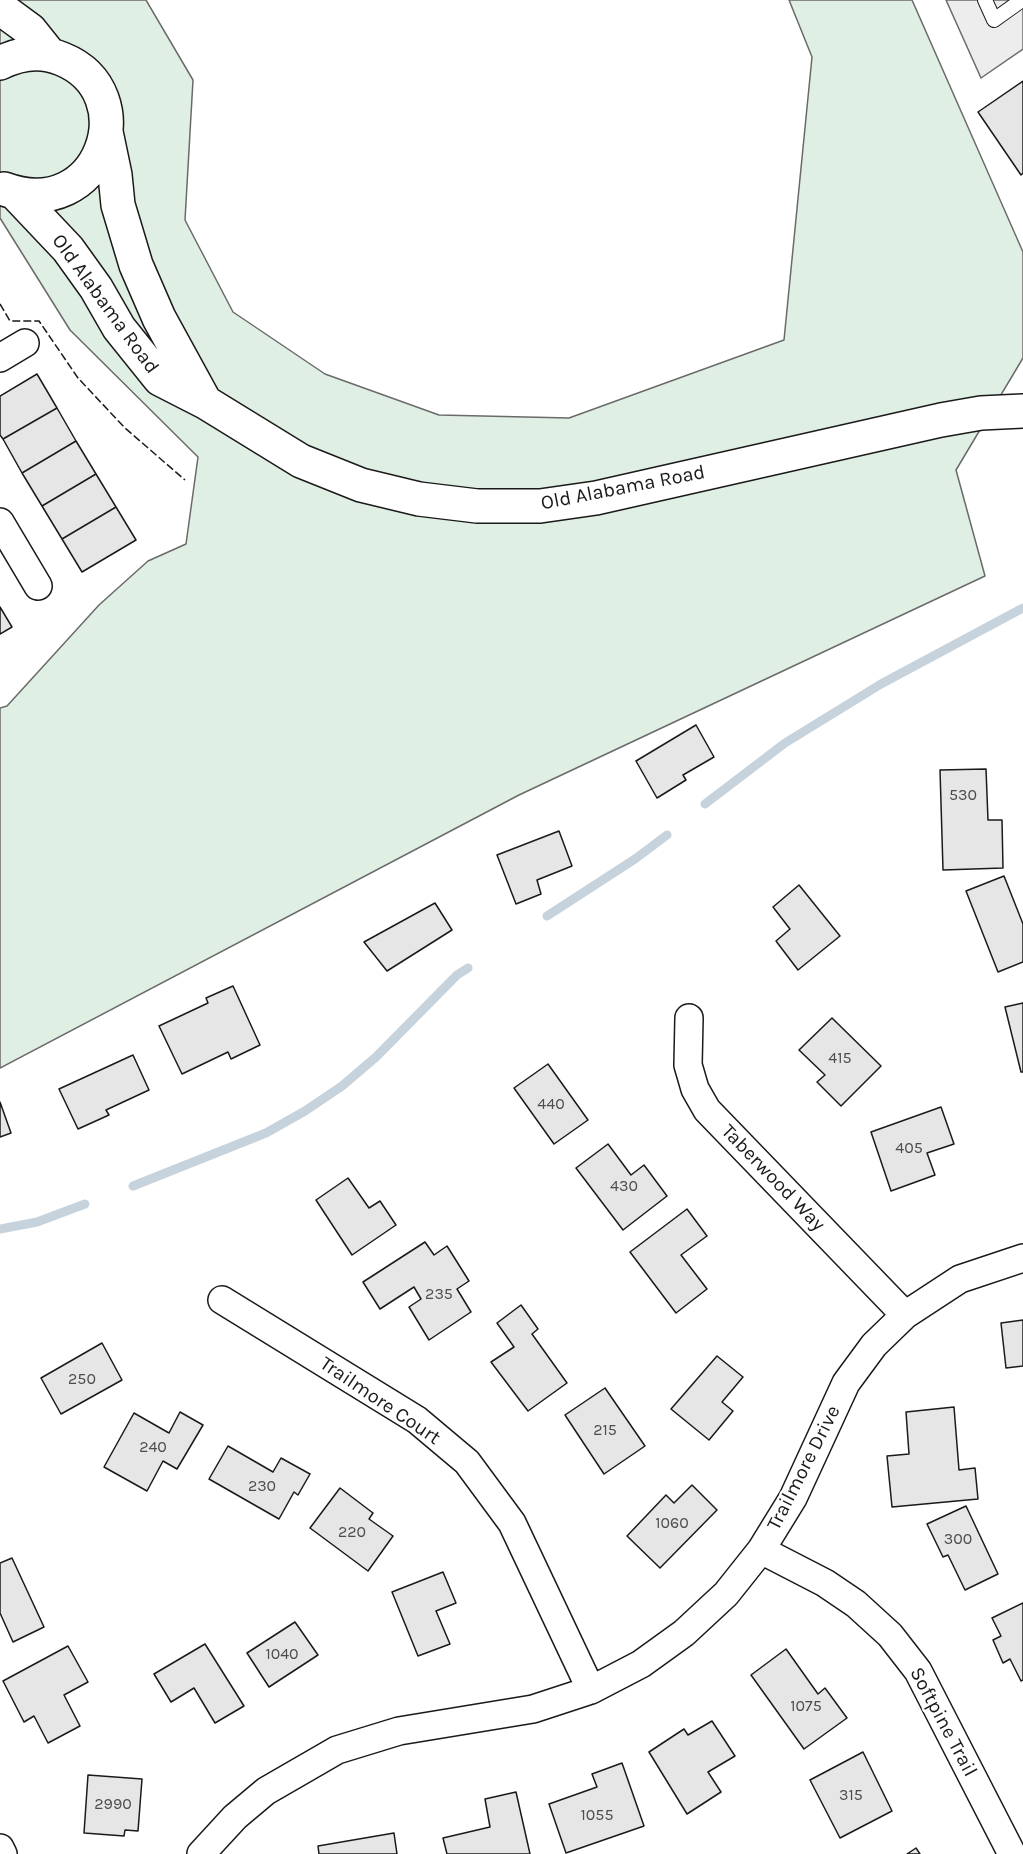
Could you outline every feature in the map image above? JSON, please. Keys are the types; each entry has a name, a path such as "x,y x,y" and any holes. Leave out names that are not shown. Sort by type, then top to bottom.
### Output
{"street":[{"path":"0,8 30,30 50,55"},
{"path":"0,63 30,54 50,55"},
{"name":"Old Alabama Road","path":"50,55 69,62 86,75 98,92 105,111 106,132 115,175 117,205 136,265 159,318 205,402"},
{"path":"7,190 45,195 75,184 96,161 106,132"},
{"name":"Old Alabama Road","path":"7,190 68,249 96,288 119,328 160,379 205,402 301,461 361,484 419,499 477,506 540,506 596,498 941,420 981,413 1023,411"},
{"path":"0,358 25,343"},
{"path":"0,522 38,586"},
{"name":"Taberwood Way","path":"689,1018 688,1065 695,1089 707,1110 905,1315"},
{"name":"Trailmore Drive","path":"205,1853 235,1817 266,1791 337,1750 399,1731 533,1709 591,1690 641,1664 684,1633 726,1594 761,1550 793,1498 846,1383 874,1345 905,1315 960,1280 1023,1258"},
{"name":"Trailmore Court","path":"222,1300 417,1420 467,1462 512,1523 591,1690"},
{"name":"Softpine Trail","path":"761,1550 825,1583 856,1604 890,1635 918,1671 1012,1854"},
{"path":"0,1848 3,1854"}],"lane":[{"path":"985,0 994,20 1022,0"}],"green space":[{"path":"0,0 146,0 193,80 185,220 233,312 325,374 439,415 569,418 784,340 812,57 789,0 912,0 1023,252 1023,358 956,470 985,576 519,795 0,1068 0,708 7,706 99,605 148,561 186,544 198,457 70,330 0,218"}],"shaded area":[{"path":"946,0 1023,0 1023,49 981,78"}],"building":[{"path":"1023,81 1023,173 1021,175 978,112"},
{"path":"37,374 57,408 3,439 0,435 0,396"},
{"path":"57,408 76,441 22,473 3,439"},
{"path":"76,441 96,474 42,506 22,473"},
{"path":"96,474 116,507 62,539 42,506"},
{"path":"116,507 136,540 82,572 62,539"},
{"path":"0,607 12,627 0,634"},
{"path":"696,725 714,757 683,775 686,780 657,798 636,761"},
{"path":"986,769 988,820 1002,820 1003,868 943,870 940,770"},
{"path":"559,831 572,866 537,880 541,894 516,904 497,855"},
{"path":"1004,876 1023,924 1023,962 998,972 966,891"},
{"path":"799,885 840,936 798,970 776,941 790,929 773,907"},
{"path":"435,903 452,930 387,971 364,942"},
{"path":"233,986 260,1045 231,1059 228,1052 182,1074 159,1026 208,1003 206,998"},
{"path":"1023,1003 1023,1072 1021,1072 1005,1007"},
{"path":"832,1018 881,1066 841,1106 817,1082 825,1075 799,1050"},
{"path":"133,1055 149,1090 106,1110 109,1115 78,1129 59,1089"},
{"path":"548,1064 588,1120 554,1144 514,1088"},
{"path":"0,1102 11,1133 0,1137"},
{"path":"941,1107 954,1144 927,1153 935,1175 891,1191 871,1132"},
{"path":"608,1144 631,1175 644,1165 667,1196 623,1230 576,1168"},
{"path":"348,1178 369,1208 380,1201 396,1225 352,1255 316,1200"},
{"path":"687,1209 707,1236 681,1255 707,1289 676,1313 630,1252"},
{"path":"425,1242 434,1255 447,1246 469,1281 457,1289 471,1312 429,1340 409,1307 421,1299 414,1287 380,1309 363,1282"},
{"path":"521,1305 538,1329 532,1334 567,1383 528,1411 491,1362 514,1347 497,1323"},
{"path":"1023,1320 1023,1366 1006,1368 1001,1323"},
{"path":"102,1343 122,1380 61,1414 41,1378"},
{"path":"717,1356 743,1377 722,1402 733,1411 709,1440 671,1409"},
{"path":"605,1388 645,1446 604,1474 565,1415"},
{"path":"954,1407 959,1470 975,1468 978,1499 892,1507 887,1456 909,1454 906,1412"},
{"path":"180,1412 203,1425 177,1469 163,1461 147,1491 104,1467 134,1413 169,1433"},
{"path":"228,1446 273,1472 281,1458 310,1474 298,1495 294,1492 279,1519 209,1479"},
{"path":"692,1485 717,1510 660,1568 627,1536 666,1495 674,1503"},
{"path":"340,1488 373,1513 369,1519 393,1536 368,1571 310,1528"},
{"path":"966,1506 998,1574 965,1590 948,1555 943,1557 927,1524"},
{"path":"12,1558 44,1627 13,1642 0,1613 0,1563"},
{"path":"443,1572 456,1603 436,1611 450,1644 418,1656 392,1592"},
{"path":"1023,1603 1023,1680 1021,1681 1010,1659 1003,1663 993,1640 1001,1636 992,1618"},
{"path":"295,1622 318,1655 269,1687 247,1653"},
{"path":"205,1644 244,1706 215,1723 194,1688 171,1702 154,1674"},
{"path":"68,1646 88,1682 64,1695 80,1726 48,1743 34,1716 24,1722 3,1681"},
{"path":"786,1649 818,1694 825,1688 847,1718 804,1749 751,1675"},
{"path":"712,1721 735,1756 708,1772 721,1792 687,1814 649,1752 684,1729 688,1735"},
{"path":"863,1752 892,1811 840,1838 810,1780"},
{"path":"622,1763 644,1826 566,1853 549,1804 597,1787 592,1774"},
{"path":"88,1775 142,1779 138,1831 125,1830 124,1836 84,1833"},
{"path":"516,1792 530,1854 447,1854 443,1838 490,1827 485,1799"},
{"path":"394,1833 397,1854 319,1854 318,1846"},
{"path":"916,1848 920,1854 907,1854"}],"waterway":[{"path":"705,804 785,743 881,684 1023,608"},
{"path":"547,916 635,859 667,835"},
{"path":"133,1186 266,1133 305,1111 342,1086 376,1057 457,975 468,968"},
{"path":"0,1229 37,1222 85,1204"}],"fence":[{"path":"0,304 10,321 39,321 78,378 125,428 185,480"}]}
